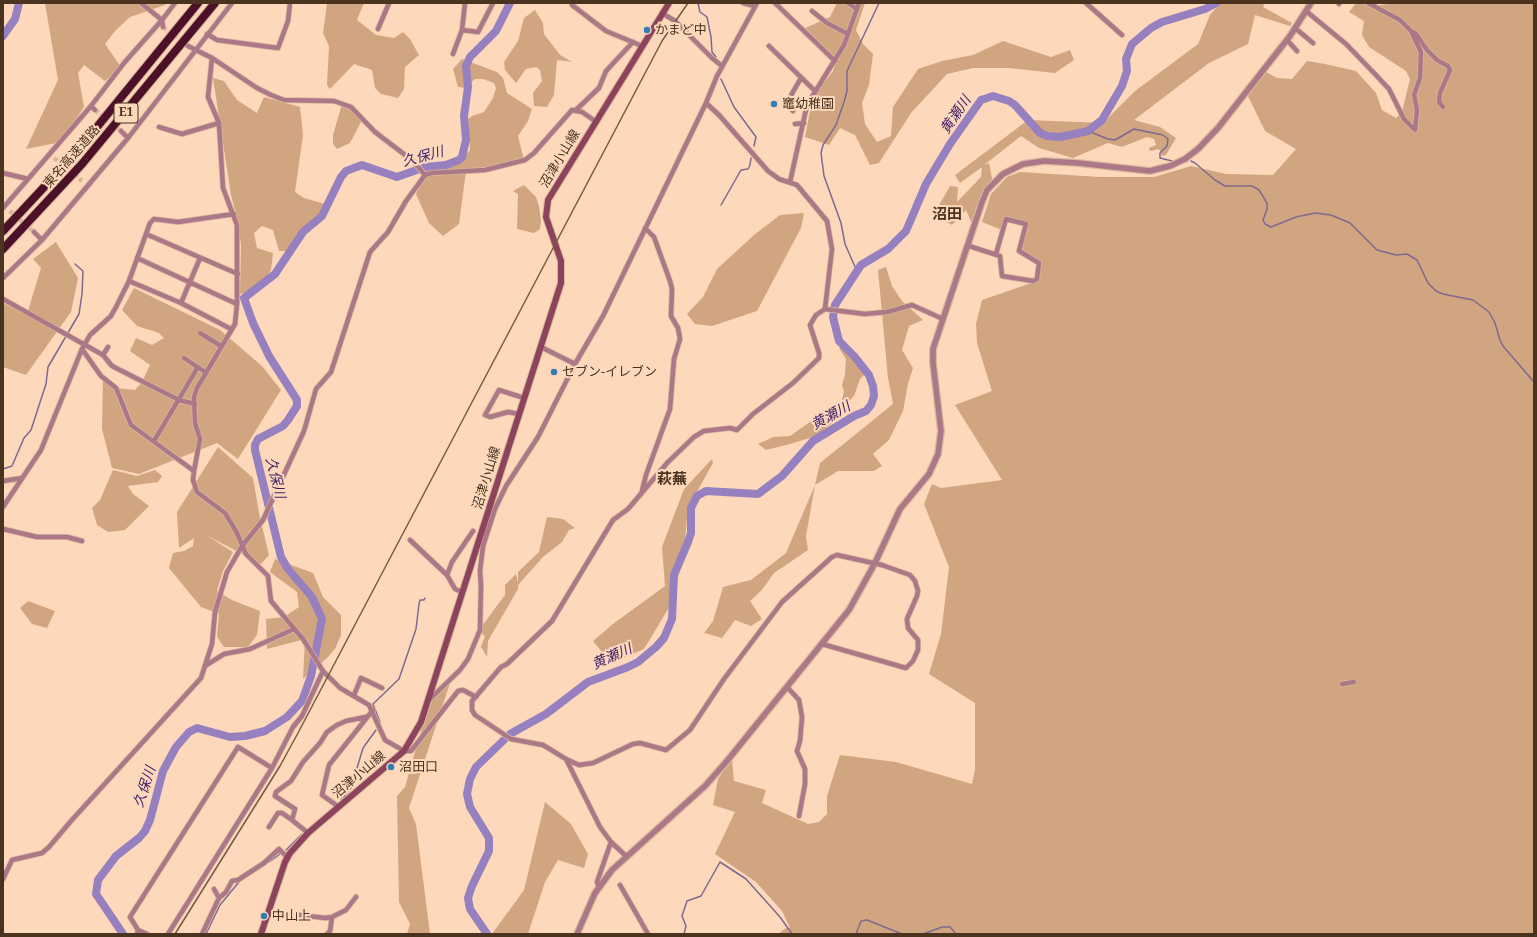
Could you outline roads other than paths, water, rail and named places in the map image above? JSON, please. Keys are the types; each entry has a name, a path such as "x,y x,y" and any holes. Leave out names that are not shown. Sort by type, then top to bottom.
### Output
{"highway":[{"name":"東名高速道路","path":"3,230 75,154 198,3"},
{"name":"東名高速道路","path":"3,249 33,219 112,130 215,3"},
{"path":"3,252 33,219"}],"main road":[{"name":"沼津小山線","path":"261,934 287,857 308,833 404,751 421,722 462,592 493,508 519,414 562,277 561,261 546,217 547,206 553,191 665,7"}],"street":[{"path":"141,3 162,20 163,27"},
{"path":"10,211 4,207 28,179 52,156 124,63 175,3"},
{"path":"3,278 42,240 128,138 194,50 232,3"},
{"path":"207,34 217,40 278,48 286,28 290,3"},
{"path":"378,29 390,3"},
{"path":"452,54 462,30 465,3"},
{"path":"462,30 478,32 493,3"},
{"path":"572,3 572,5 606,31 642,46"},
{"path":"427,702 460,670 468,658 480,630 480,571 483,546 493,508 548,418 575,364 603,316 706,103 722,66 756,5 743,3"},
{"path":"775,3 835,61"},
{"path":"848,3 857,8"},
{"path":"790,182 807,105 835,61 848,34 859,3"},
{"path":"1086,3 1122,35"},
{"path":"577,934 599,886 626,856 705,786 849,610 875,563 900,509 929,474 938,454 941,432 933,363 933,349 969,246 982,202 988,190 1003,174 1023,164 1044,161 1078,163 1150,171 1170,166 1185,158 1198,149 1218,128 1287,40 1311,3"},
{"path":"1368,3 1393,16 1416,34 1427,50 1437,60 1448,66 1450,70 1440,93 1439,102 1443,107"},
{"path":"665,7 675,22 722,66"},
{"path":"812,11 827,23 848,34"},
{"path":"1306,11 1346,44 1389,89 1404,119 1415,130 1417,110 1414,95 1420,78 1421,52 1411,31"},
{"path":"1295,28 1313,43"},
{"path":"1287,40 1298,51"},
{"path":"3,879 12,860 42,853 49,847 190,691 200,678 212,644 215,612 227,572 242,546 263,520 304,431 316,389 331,372 370,252 388,232 406,201 425,175 431,173 485,170 524,160 534,153 567,114 576,110 599,88 606,71 633,42"},
{"path":"188,46 212,58 256,88 270,95 284,100 334,101 351,107 375,132 416,165 425,175"},
{"path":"769,46 815,91"},
{"path":"212,58 208,97 219,123 222,188 234,214 238,235 237,317 205,372 194,397 195,423 200,439 194,471 194,480 197,492 225,513 236,531 246,554 268,576 271,601 294,629 323,671 340,688 369,705 373,710 379,730 385,740 404,751 411,751 458,691 463,690 476,697"},
{"path":"793,111 786,104 801,78"},
{"path":"706,103 719,115 768,171 779,179 797,185 827,221 832,249 827,309"},
{"path":"91,106 96,110"},
{"path":"576,110 595,121"},
{"path":"159,127 182,134 219,123"},
{"path":"795,124 804,123"},
{"path":"121,131 128,138"},
{"path":"3,173 28,179"},
{"path":"82,181 87,186"},
{"path":"3,508 16,491 22,478 42,450 83,347 90,335 111,316 129,282 150,223 154,219 178,222 234,214"},
{"path":"969,246 1000,256 1002,276 1033,281 1037,279 1039,263 1019,251 1026,224 1006,219 996,254"},
{"path":"642,492 646,475 670,409 674,359 680,339 678,328 671,316 672,289 670,281 654,237 645,228"},
{"path":"34,232 42,240"},
{"path":"146,234 238,274"},
{"path":"138,258 237,304"},
{"path":"181,304 200,258"},
{"path":"129,282 181,304 231,329"},
{"path":"3,299 83,347 103,356 112,366 178,400 195,404"},
{"path":"822,644 906,668 913,662 918,650 918,640 908,628 907,620 917,596 917,586 910,575 875,563 837,555 828,560 789,594 724,679 690,730 670,748 663,750 640,743 633,744 587,765 579,765 543,745 511,739 498,732 475,715 472,706 476,697 501,667 507,664 552,621 613,520 628,509 668,462 698,434 704,431 730,428 736,430 753,414 793,384 818,358 819,353 810,325 816,315 827,309 873,313 888,312 912,305 943,319"},
{"path":"200,334 221,346"},
{"path":"83,347 101,376 116,388 131,425 194,471"},
{"path":"103,356 108,347"},
{"path":"541,347 575,364"},
{"path":"184,358 205,372"},
{"path":"154,441 198,367"},
{"path":"519,414 508,412 490,417 485,415 499,390 524,398"},
{"path":"3,481 22,478"},
{"path":"3,529 37,537 67,537 82,541"},
{"path":"447,575 452,562 473,532"},
{"path":"410,540 447,575 455,589 462,592"},
{"path":"205,666 224,654 250,649 294,629"},
{"path":"168,934 272,768 293,727 302,716 323,671"},
{"path":"354,695 361,678 382,688"},
{"path":"1342,684 1354,682"},
{"path":"787,687 799,700 802,717 800,741 797,751 805,769 805,784 799,816"},
{"path":"339,807 322,795 329,765 373,710"},
{"path":"292,820 295,809 275,796 276,792 291,781 303,762 320,743 327,732 346,721 366,717"},
{"path":"146,934 138,932 130,917 238,747 272,768"},
{"path":"566,759 600,827 626,856"},
{"path":"269,827 278,813 282,813 308,833"},
{"path":"599,886 597,882 612,842"},
{"path":"202,934 219,898 226,892 232,881 238,880 264,863 279,848 287,857"},
{"path":"620,885 628,896 648,934"},
{"path":"214,889 219,898"},
{"path":"267,916 291,914 325,918 332,917 346,910 356,897"},
{"path":"327,934 330,931 332,917"}],"waterway":[{"path":"3,36 15,19 19,3"},
{"name":"久保川","path":"123,934 96,894 98,880 116,856 139,838 145,831 150,820 163,771 176,747 189,732 197,728 230,737 245,736 265,731 287,717 302,701 311,676 322,619 312,597 288,569 281,557 255,450 255,445 258,439 283,426 297,406 297,400 269,356 253,323 244,298 275,274 303,232 322,216 341,177 346,171 362,165 397,177 425,167 446,165 459,160 462,157 466,140 464,116 468,87 466,66 470,57 496,31 510,3"},
{"path":"698,3 700,12 707,17 712,52 716,57"},
{"path":"856,269 845,244 841,223 824,176 821,153 823,145 836,125 844,102 847,91 847,71 879,3"},
{"name":"黄瀬川","path":"487,934 470,909 468,898 472,886 489,851 489,838 470,807 467,794 470,779 476,767 510,734 546,714 588,682 638,662 664,638 672,619 674,575 691,533 691,508 697,496 706,491 758,494 782,476 813,441 854,416 866,411 871,405 874,396 873,386 869,375 854,356 839,341 833,317 835,305 861,265 888,249 906,231 926,184 950,144 981,100 993,96 1009,101 1015,105 1040,133 1047,136 1060,137 1088,131 1102,120 1122,86 1127,71 1126,59 1132,44 1151,28 1162,22 1205,9 1216,3"},
{"path":"721,79 734,107 756,137 754,146"},
{"path":"1088,131 1108,139 1115,140 1134,129 1163,135 1168,139 1167,146 1160,153 1160,158 1172,161"},
{"path":"721,205 741,170 748,169 751,158"},
{"path":"1191,161 1225,186 1252,186 1259,190 1267,203 1267,209 1263,220 1265,224 1271,227 1296,217 1315,213 1331,215 1350,223 1377,250 1396,255 1407,254 1417,260 1428,283 1436,291 1443,294 1473,300 1489,312 1495,323 1503,346 1534,382"},
{"path":"3,469 12,466 24,438 31,430 46,384 48,367 79,314 83,271 75,264"},
{"path":"380,722 373,704 399,679 416,629 420,600 424,600 425,598"},
{"path":"341,800 351,788 363,748 376,730"},
{"path":"319,820 330,811"},
{"path":"286,850 302,834"},
{"path":"269,862 280,854"},
{"path":"684,934 686,926 682,916 687,901 701,896 720,862 746,879 780,917 792,934"},
{"path":"206,934 220,905 239,882"},
{"path":"856,934 861,921 867,920 902,934"},
{"path":"923,934 942,927 950,927 956,934"},
{"path":"1049,934 1064,934"}],"tunnel":[{"path":"163,27 184,43"},
{"path":"95,110 121,131"},
{"path":"54,158 82,181"},
{"path":"10,211 34,232"}],"railway":[{"path":"175,934 280,766 662,41 688,3"}],"place":[{"name":"かまど中","path":"647,30"},
{"name":"竈幼稚園","path":"774,104"},
{"name":"セブン-イレブン","path":"554,372"},
{"name":"沼田口","path":"391,767"},
{"name":"中山上","path":"264,916"}],"district":[{"name":"沼田","path":"947,215"},
{"name":"萩蕪","path":"672,480"}]}
